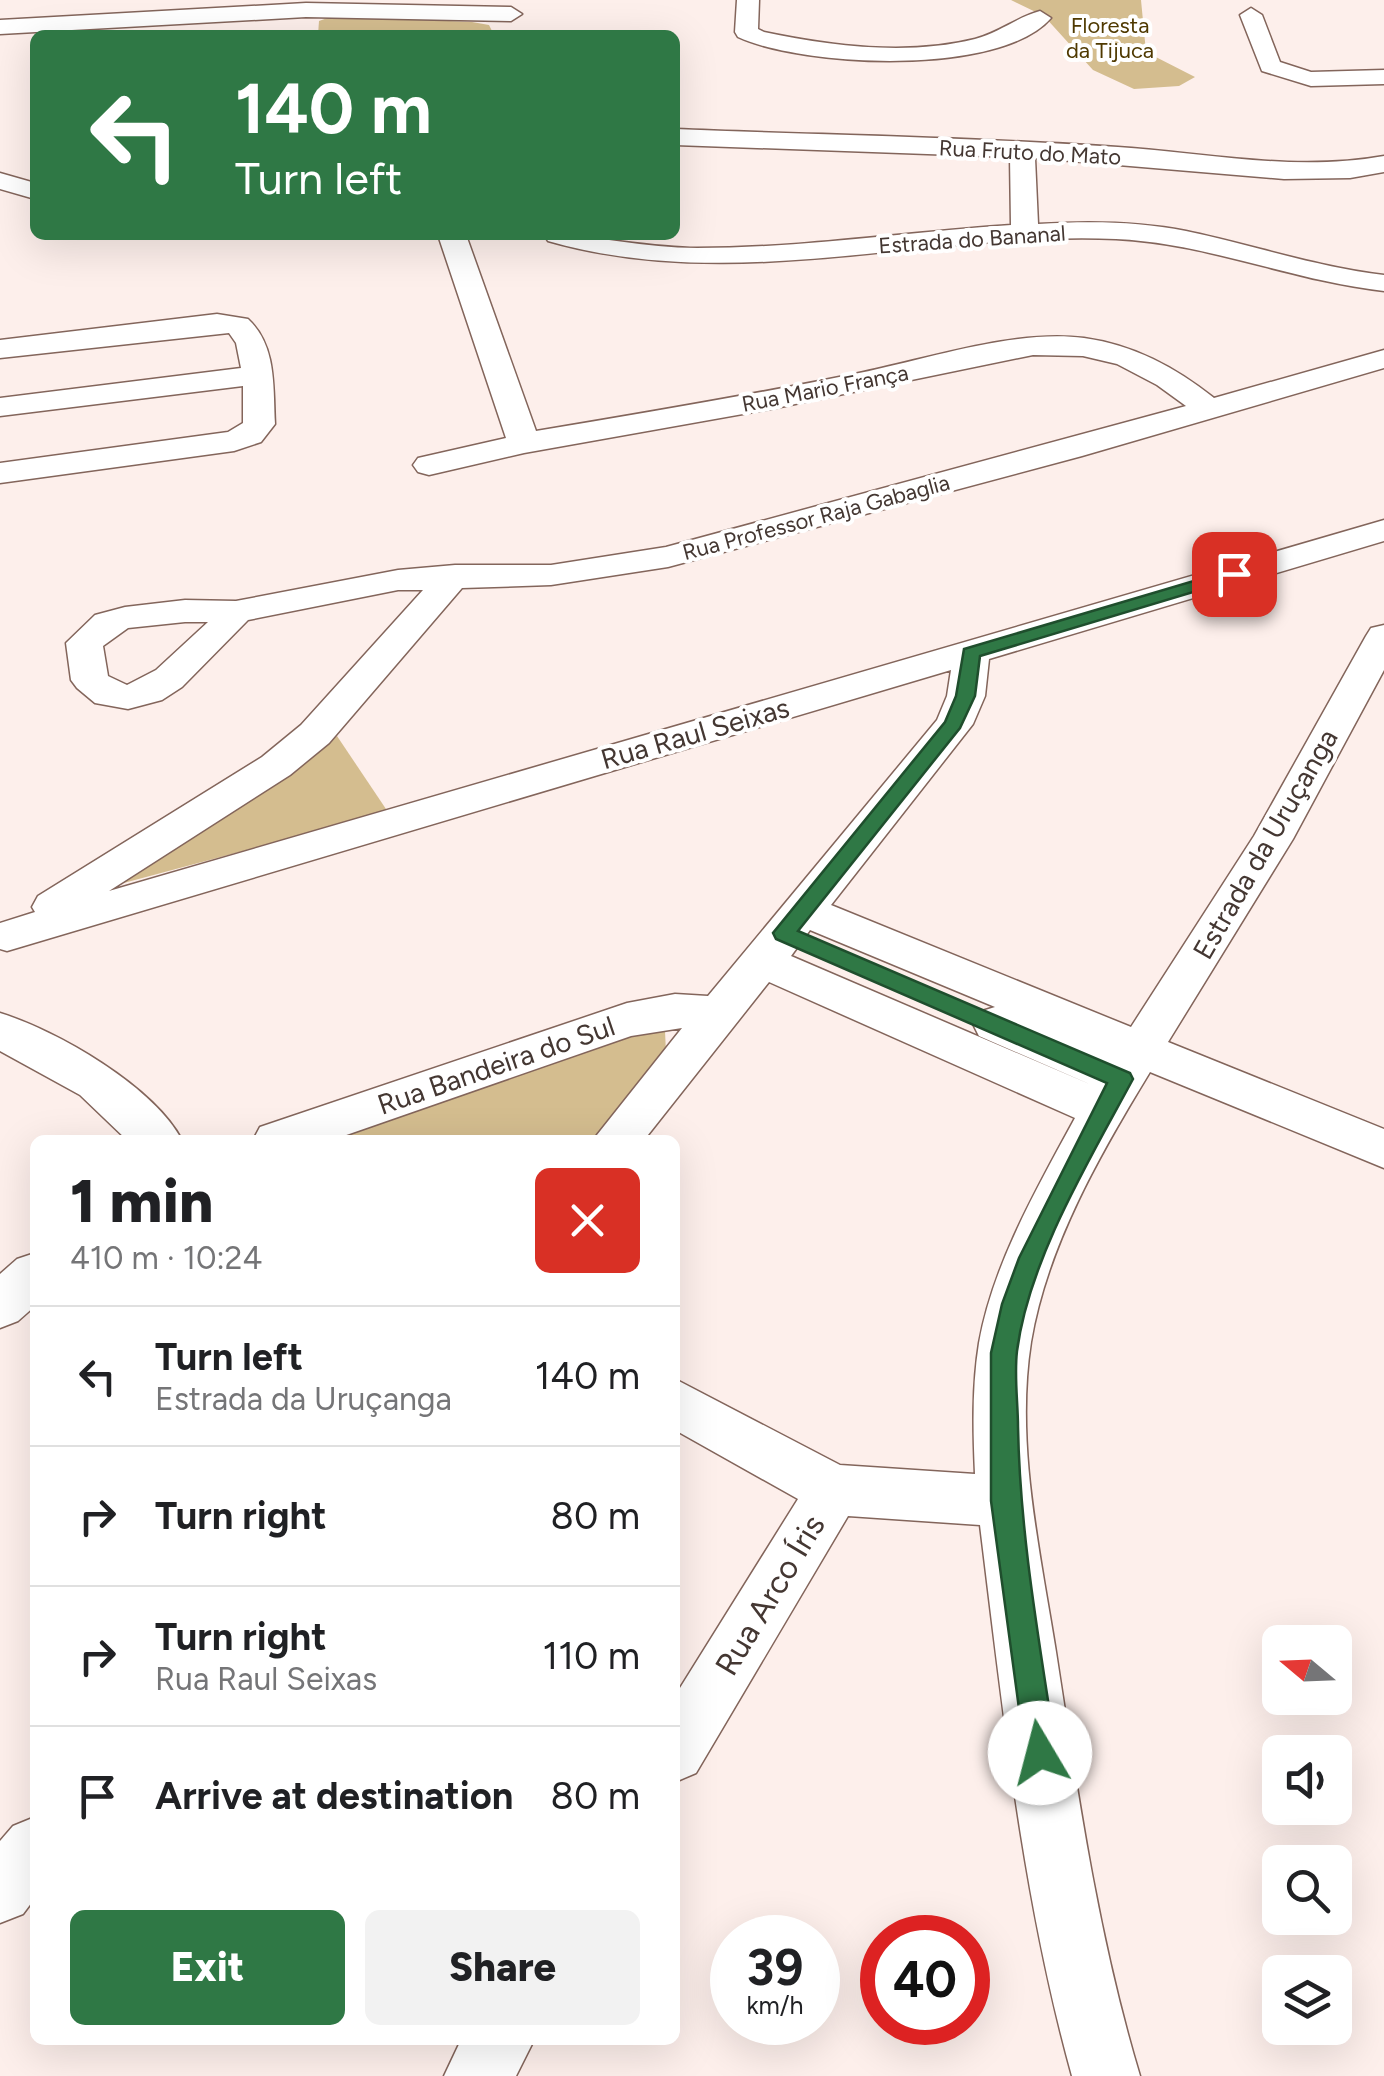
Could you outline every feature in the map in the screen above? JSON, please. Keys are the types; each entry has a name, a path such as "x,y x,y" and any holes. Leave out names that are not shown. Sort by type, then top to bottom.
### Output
{"street":[{"path":"0,28 277,0"},
{"path":"366,0 511,13"},
{"path":"748,0 746,32 757,37 901,54 938,54 982,45 1040,18"},
{"path":"306,5 307,30"},
{"path":"0,16 127,16 306,5 511,13"},
{"path":"1251,15 1270,66 1285,74 1323,80 1384,77"},
{"name":"Rua Fruto do Mato","path":"680,137 1124,155 1273,174 1325,174 1384,164"},
{"path":"1022,150 1025,234"},
{"path":"0,181 30,190"},
{"name":"Estrada do Bananal","path":"580,240 623,250 701,258 1114,230 1160,234 1327,276 1384,283"},
{"path":"454,240 524,443"},
{"path":"0,350 228,323 244,329 258,375 259,424 250,435 234,442 0,473"},
{"name":"Rua Mario França","path":"430,465 524,443 771,400 1033,346 1064,344 1102,350 1154,366 1207,408"},
{"name":"Rua Professor Raja Gabaglia","path":"236,612 398,580 551,576 668,557 1071,449 1384,359"},
{"path":"0,407 258,375"},
{"name":"Rua Raul Seixas","path":"3,938 1384,530"},
{"path":"3,938 276,766 352,696 454,576"},
{"name":"Estrada da Uruçanga","path":"1106,2076 1071,1953 1005,1501 1004,1353 1015,1304 1032,1258 1121,1080 1258,864 1384,636"},
{"path":"621,1135 954,724 966,696 971,652"},
{"path":"783,934 1121,1080 1384,1149"},
{"path":"783,934 1121,1080"},
{"name":"Rua Bandeira do Sul","path":"292,1135 627,1020 675,1012 718,1012"},
{"path":"0,1030 104,1087 130,1108 152,1135"},
{"path":"0,1306 30,1279"},
{"path":"680,1406 834,1490 1005,1501"},
{"name":"Rua Arco Íris","path":"680,1744 834,1490"},
{"path":"0,1891 30,1854"},
{"path":"478,2076 497,2045"}],"green space":[{"name":"Floresta da Tijuca","path":"1011,0 1141,0 1146,52 1195,77 1179,86 1134,89 1093,70 1044,16"},
{"path":"333,16 472,22 489,25 492,30 318,30 319,21"},
{"path":"337,736 388,812 120,884"},
{"path":"633,1027 665,1031 666,1053 602,1135 343,1135"}],"route":[{"path":"1040,1753 1005,1501 1004,1353 1015,1304 1032,1258 1102,1110 1122,1079 784,933 954,724 966,696 971,652 1234,574"}]}
